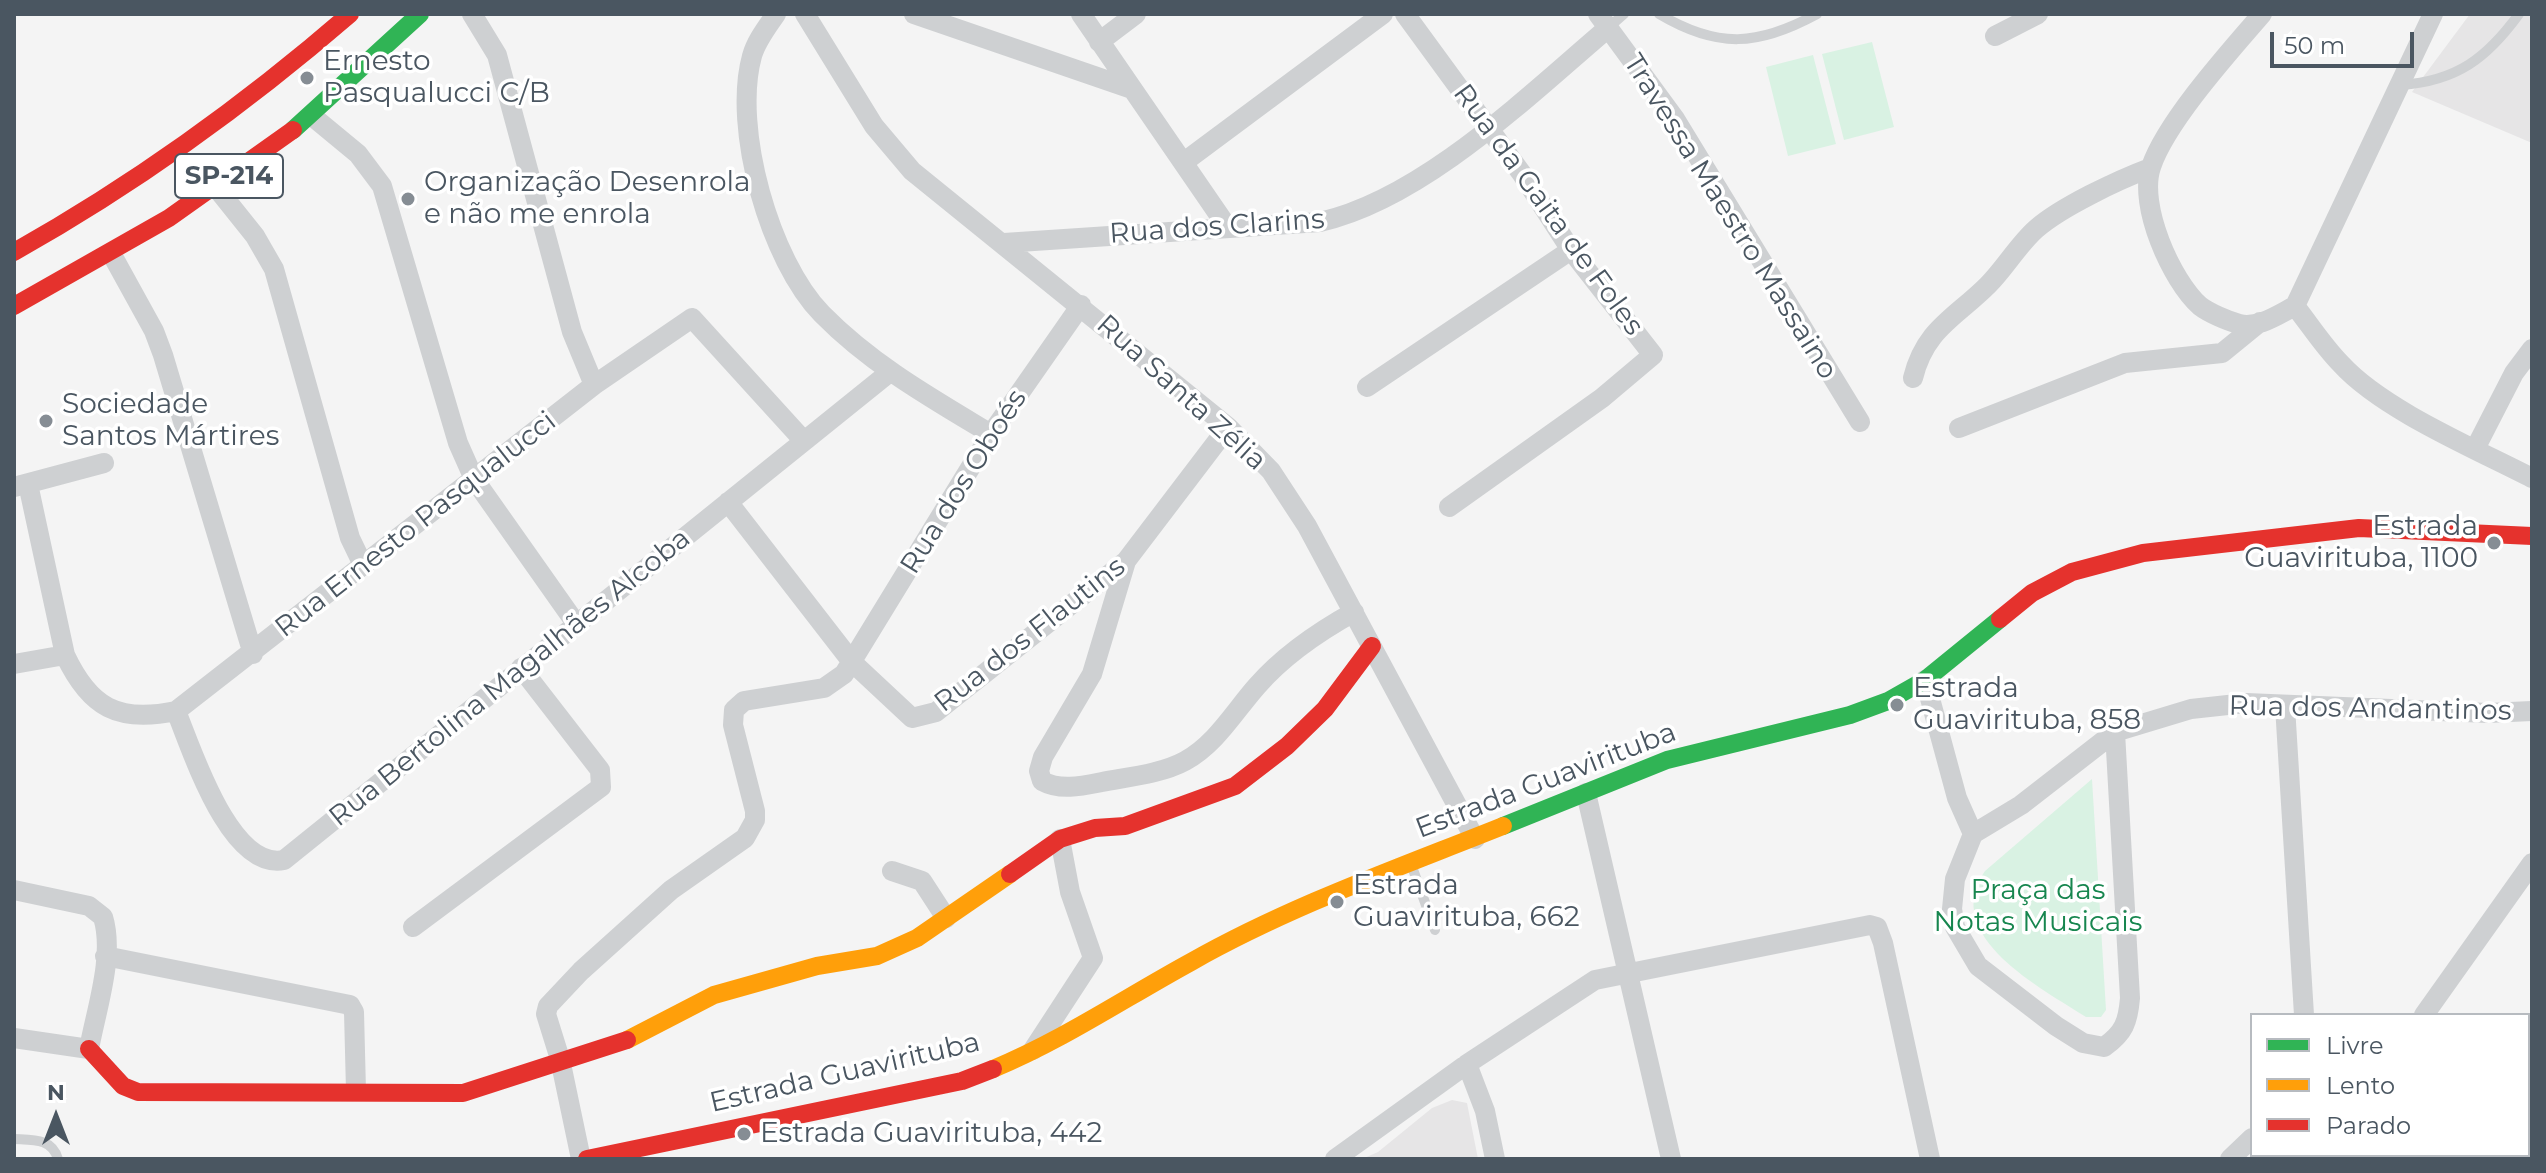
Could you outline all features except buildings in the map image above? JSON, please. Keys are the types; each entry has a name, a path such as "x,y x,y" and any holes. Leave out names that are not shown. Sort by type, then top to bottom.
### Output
{"street":[{"name":"SP-214","path":"14,252 111,199 205,135 250,102 350,14"},
{"name":"SP-214","path":"14,306 111,253 215,186 312,116 420,14"},
{"path":"472,14 497,55 572,332 594,385"},
{"path":"776,14 753,53 748,73 746,128 757,177 787,263 800,287 822,313 890,372 991,434"},
{"name":"Rua Santa Zélia","path":"805,14 874,126 912,171 1228,427 1271,471 1307,526 1475,839"},
{"path":"914,14 1132,89"},
{"path":"1081,14 1228,228"},
{"path":"1099,42 1136,14"},
{"path":"1184,162 1383,14"},
{"name":"Rua da Gaita de Foles","path":"1405,14 1522,174 1571,250 1653,355 1602,398 1449,507"},
{"path":"1995,36 2038,14"},
{"path":"2260,322 2241,325 2201,307 2178,279 2159,242 2151,202 2150,168 2179,118 2262,14"},
{"path":"1959,428 2125,363 2222,353 2260,322 2295,306 2433,14"},
{"name":"Rua dos Clarins","path":"1004,243 1320,222 1354,215 1488,130 1603,21"},
{"name":"Travessa Maestro Massaino","path":"1603,21 1703,164 1860,422"},
{"path":"312,116 358,154 382,186 458,443 474,479 577,625"},
{"path":"1913,378 1919,352 1934,332 1988,285 2037,228 2121,179 2150,168"},
{"path":"215,186 255,236 274,269 350,538 363,565"},
{"path":"1367,387 1571,250"},
{"path":"111,253 154,331 163,355 253,654"},
{"name":"Rua dos Oboés","path":"560,1059 546,1014 554,998 671,890 727,853 751,830 755,811 733,725 734,710 744,701 824,688 838,681 991,434 1081,305"},
{"path":"2295,306 2340,364 2357,379 2475,449 2532,478"},
{"name":"Rua Ernesto Pasqualucci","path":"176,711 253,654 594,385 692,318 803,440"},
{"path":"2475,449 2514,373 2532,349"},
{"name":"Rua Bertolina Magalhães Alcoba","path":"176,711 206,788 241,841 271,863 284,860 890,372"},
{"name":"Rua dos Flautins","path":"852,662 912,718 936,712 1126,561 1228,427"},
{"path":"104,463 21,486 65,655 76,679 93,700 110,710 151,716 176,711"},
{"path":"728,502 852,662"},
{"name":"Estrada Guavirituba","path":"587,1159 962,1081 1031,1053 1216,948 1295,909 1667,760 1850,715 1888,701 1925,680 2032,593 2072,572 2143,553 2359,528 2532,536"},
{"path":"1126,561 1092,674 1043,757 1039,771 1042,781 1057,786 1112,780 1184,762 1207,745 1257,686 1285,659 1312,637 1354,612"},
{"path":"14,1038 89,1049 114,1078 138,1092 463,1093 560,1059 634,1038 714,995 817,966 877,956 917,938 1060,839 1095,828 1125,826 1235,786 1287,746 1325,709 1372,646"},
{"path":"14,664 65,655"},
{"path":"413,927 601,787 600,770 521,668"},
{"path":"1925,680 1957,798 1973,834"},
{"name":"Rua dos Andantinos","path":"2115,732 2191,709 2246,703 2488,713 2532,711"},
{"path":"2285,706 2304,1013"},
{"path":"2115,732 2130,998 2128,1024 2118,1038 2104,1047 2083,1043 1997,984 1978,966 1955,927 1952,909 1955,879 1973,834 2021,805 2115,732"},
{"path":"1586,793 1671,1159"},
{"path":"1031,1053 1093,958 1070,892 1060,839"},
{"path":"2425,1013 2532,863"},
{"path":"892,871 922,881 946,918"},
{"path":"14,890 97,911 105,924 105,956 89,1049"},
{"path":"1335,1159 1573,991 1595,980 1870,925 1877,927 1883,943 1931,1158"},
{"path":"105,956 350,1005 354,1012 356,1091"},
{"path":"560,1059 581,1159"},
{"path":"1467,1064 1485,1111 1495,1159"},
{"path":"2230,1159 2250,1140"}],"lane":[{"path":"1603,21 1624,14"},
{"path":"1659,14 1706,37 1742,41 1783,32 1817,14"},
{"path":"2401,85 2427,83 2464,69 2495,48 2519,14"},
{"path":"1410,863 1435,930"},
{"path":"14,1139 42,1141 50,1145 58,1159"}],"shaded area":[{"path":"2470,14 2532,14 2532,143 2412,92"},
{"path":"1452,1100 1467,1103 1478,1159 1362,1159 1378,1152 1432,1108"}],"green space":[{"path":"1872,42 1894,127 1844,140 1822,54"},
{"path":"1813,55 1836,144 1788,156 1766,67"},
{"name":"Praça das Notas Musicais","path":"2092,779 2106,1010 2101,1017 2086,1017 2023,976 2002,958 1985,938 1975,917 1974,895 1985,871"}],"traffic: fast":[{"path":"293,130 420,14"},
{"path":"1503,826 1667,760 1850,715 1888,701 1925,680 2000,619"}],"traffic: slow":[{"path":"993,1069 1069,1032 1191,962 1267,923 1503,826"},
{"path":"627,1040 714,995 817,966 877,956 917,938 1010,874"}],"traffic: jam":[{"path":"14,252 103,199 188,142 350,14"},
{"path":"14,306 169,218 293,130"},
{"path":"2000,619 2032,593 2072,572 2143,553 2359,528 2532,536"},
{"path":"1010,874 1060,839 1095,828 1125,826 1235,786 1287,746 1325,709 1372,646"},
{"path":"89,1049 123,1086 138,1092 463,1093 627,1040"},
{"path":"587,1159 962,1081 993,1069"}],"place":[{"name":"Ernesto Pasqualucci C/B","path":"307,78"},
{"name":"Organização Desenrola e não me enrola","path":"408,199"},
{"name":"Sociedade Santos Mártires","path":"46,421"},
{"name":"Estrada Guavirituba, 1100","path":"2494,543"},
{"name":"Estrada Guavirituba, 858","path":"1897,705"},
{"name":"Estrada Guavirituba, 662","path":"1337,902"},
{"name":"Estrada Guavirituba, 442","path":"744,1134"}]}
